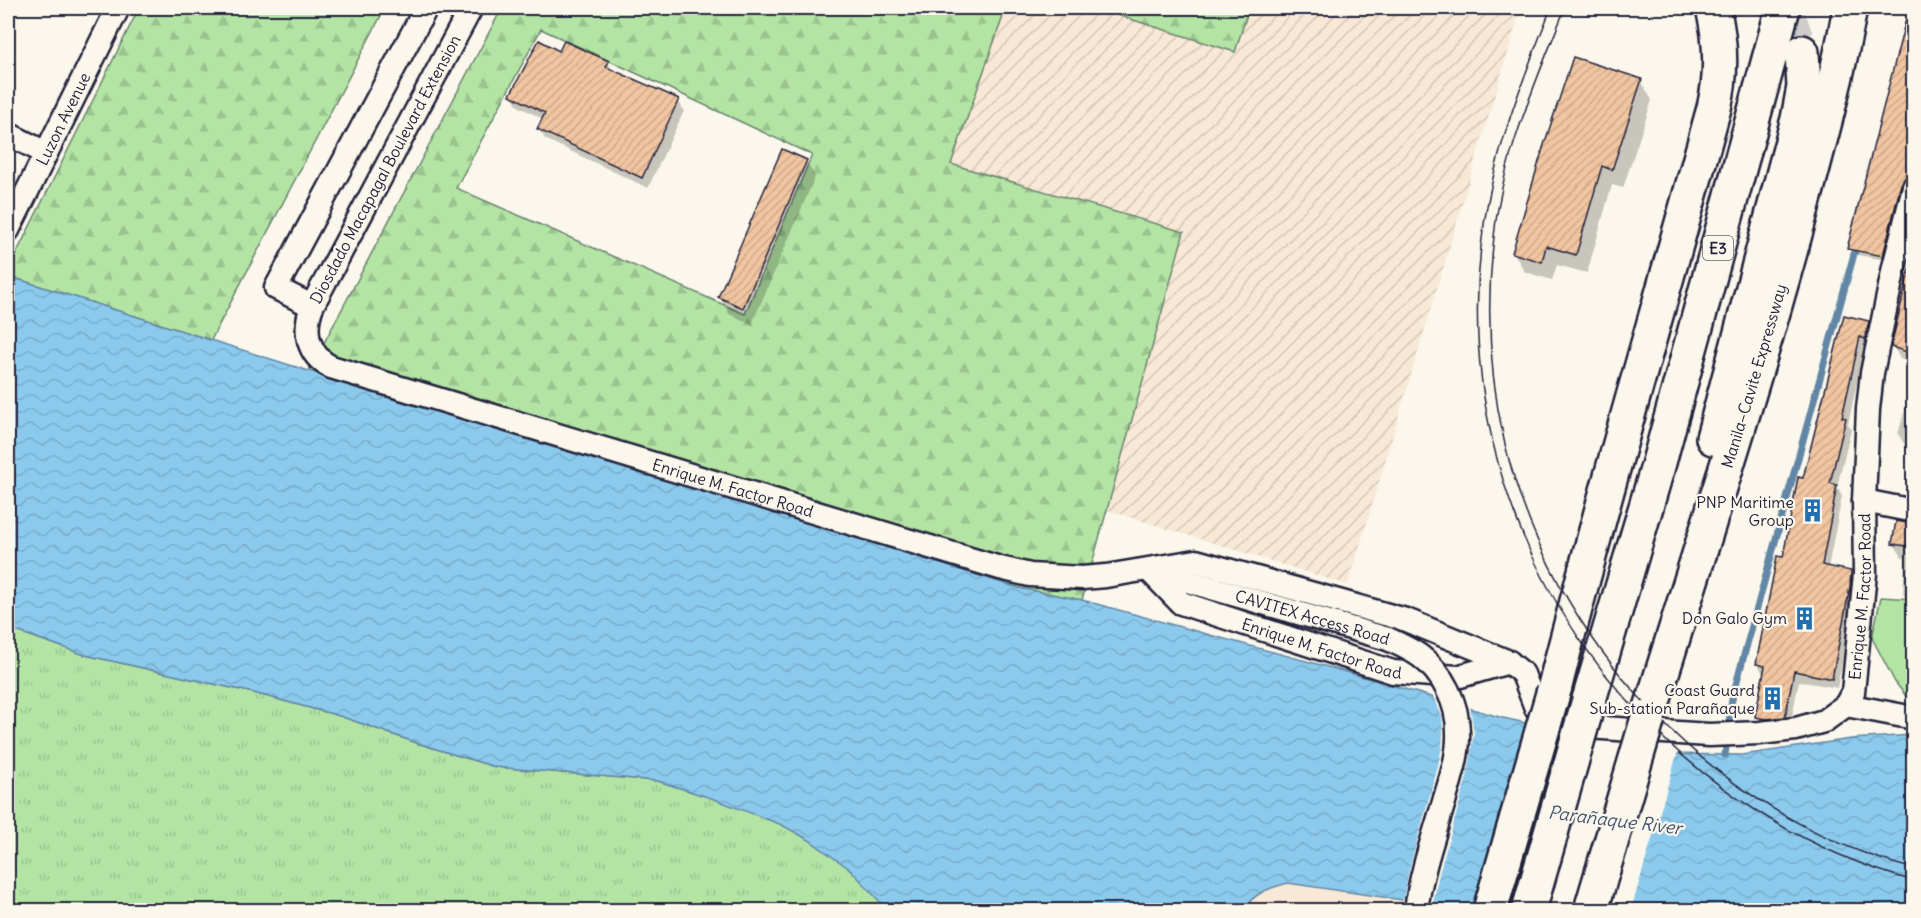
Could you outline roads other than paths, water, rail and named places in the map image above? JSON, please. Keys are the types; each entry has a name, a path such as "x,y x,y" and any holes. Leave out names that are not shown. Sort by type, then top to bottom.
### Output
{"highway":[{"path":"1490,910 1554,690 1583,572 1714,108 1720,67 1718,33 1713,8"},
{"name":"Manila–Cavite Expressway","path":"1591,910 1783,277 1830,104 1850,8"},
{"name":"E3","path":"1529,910 1658,466 1780,19"},
{"path":"1648,718 1710,449 1798,119 1804,87 1802,52"}],"street":[{"name":"Luzon Avenue","path":"8,230 117,8"},
{"path":"312,306 276,288 426,8"},
{"name":"Diosdado Macapagal Boulevard Extension","path":"323,363 314,353 308,337 308,316 312,306 471,8"},
{"path":"8,134 46,153"},
{"name":"Enrique M. Factor Road","path":"323,363 331,368 1000,568 1030,575 1058,578 1106,576 1196,561 1406,620 1509,662 1523,674 1536,708 1555,723 1709,735 1796,729 1824,721 1846,705 1852,692 1865,574 1864,501 1872,373 1914,186"},
{"path":"1864,501 1914,511"},
{"name":"Enrique M. Factor Road","path":"1149,570 1181,603 1393,672 1457,677 1509,662"},
{"name":"CAVITEX Access Road","path":"1149,570 1388,639 1421,657 1434,670 1452,699 1458,733 1457,750 1419,890 1416,910"},
{"path":"1846,705 1914,718"}],"water":[{"name":"Parañaque River","path":"8,276 309,371 1019,588 1082,600 1350,673 1503,718 1666,754 1742,755 1851,739 1913,735 1913,910 1470,910 1288,883 1262,892 1243,910 884,910 880,902 851,870 809,840 782,825 658,781 495,767 340,716 254,693 85,655 8,628"}],"waterway":[{"path":"1725,755 1732,699 1857,243"}],"tunnel":[{"path":"1786,8 1802,52"}],"tram line":[{"path":"1551,8 1520,90 1494,173 1483,231 1478,340 1493,445 1527,544 1577,636 1643,718 1722,787 1813,842 1914,881"},
{"path":"1565,8 1532,92 1504,178 1494,237 1490,288 1490,339 1499,415 1504,440 1527,514 1559,585 1601,650 1651,710 1708,763 1771,808 1840,843 1914,869"}],"place":[{"name":"PNP Maritime Group","path":"1812,511"},
{"name":"Don Galo Gym","path":"1805,618"},
{"name":"Coast Guard Sub-station Parañaque","path":"1773,699"}]}
